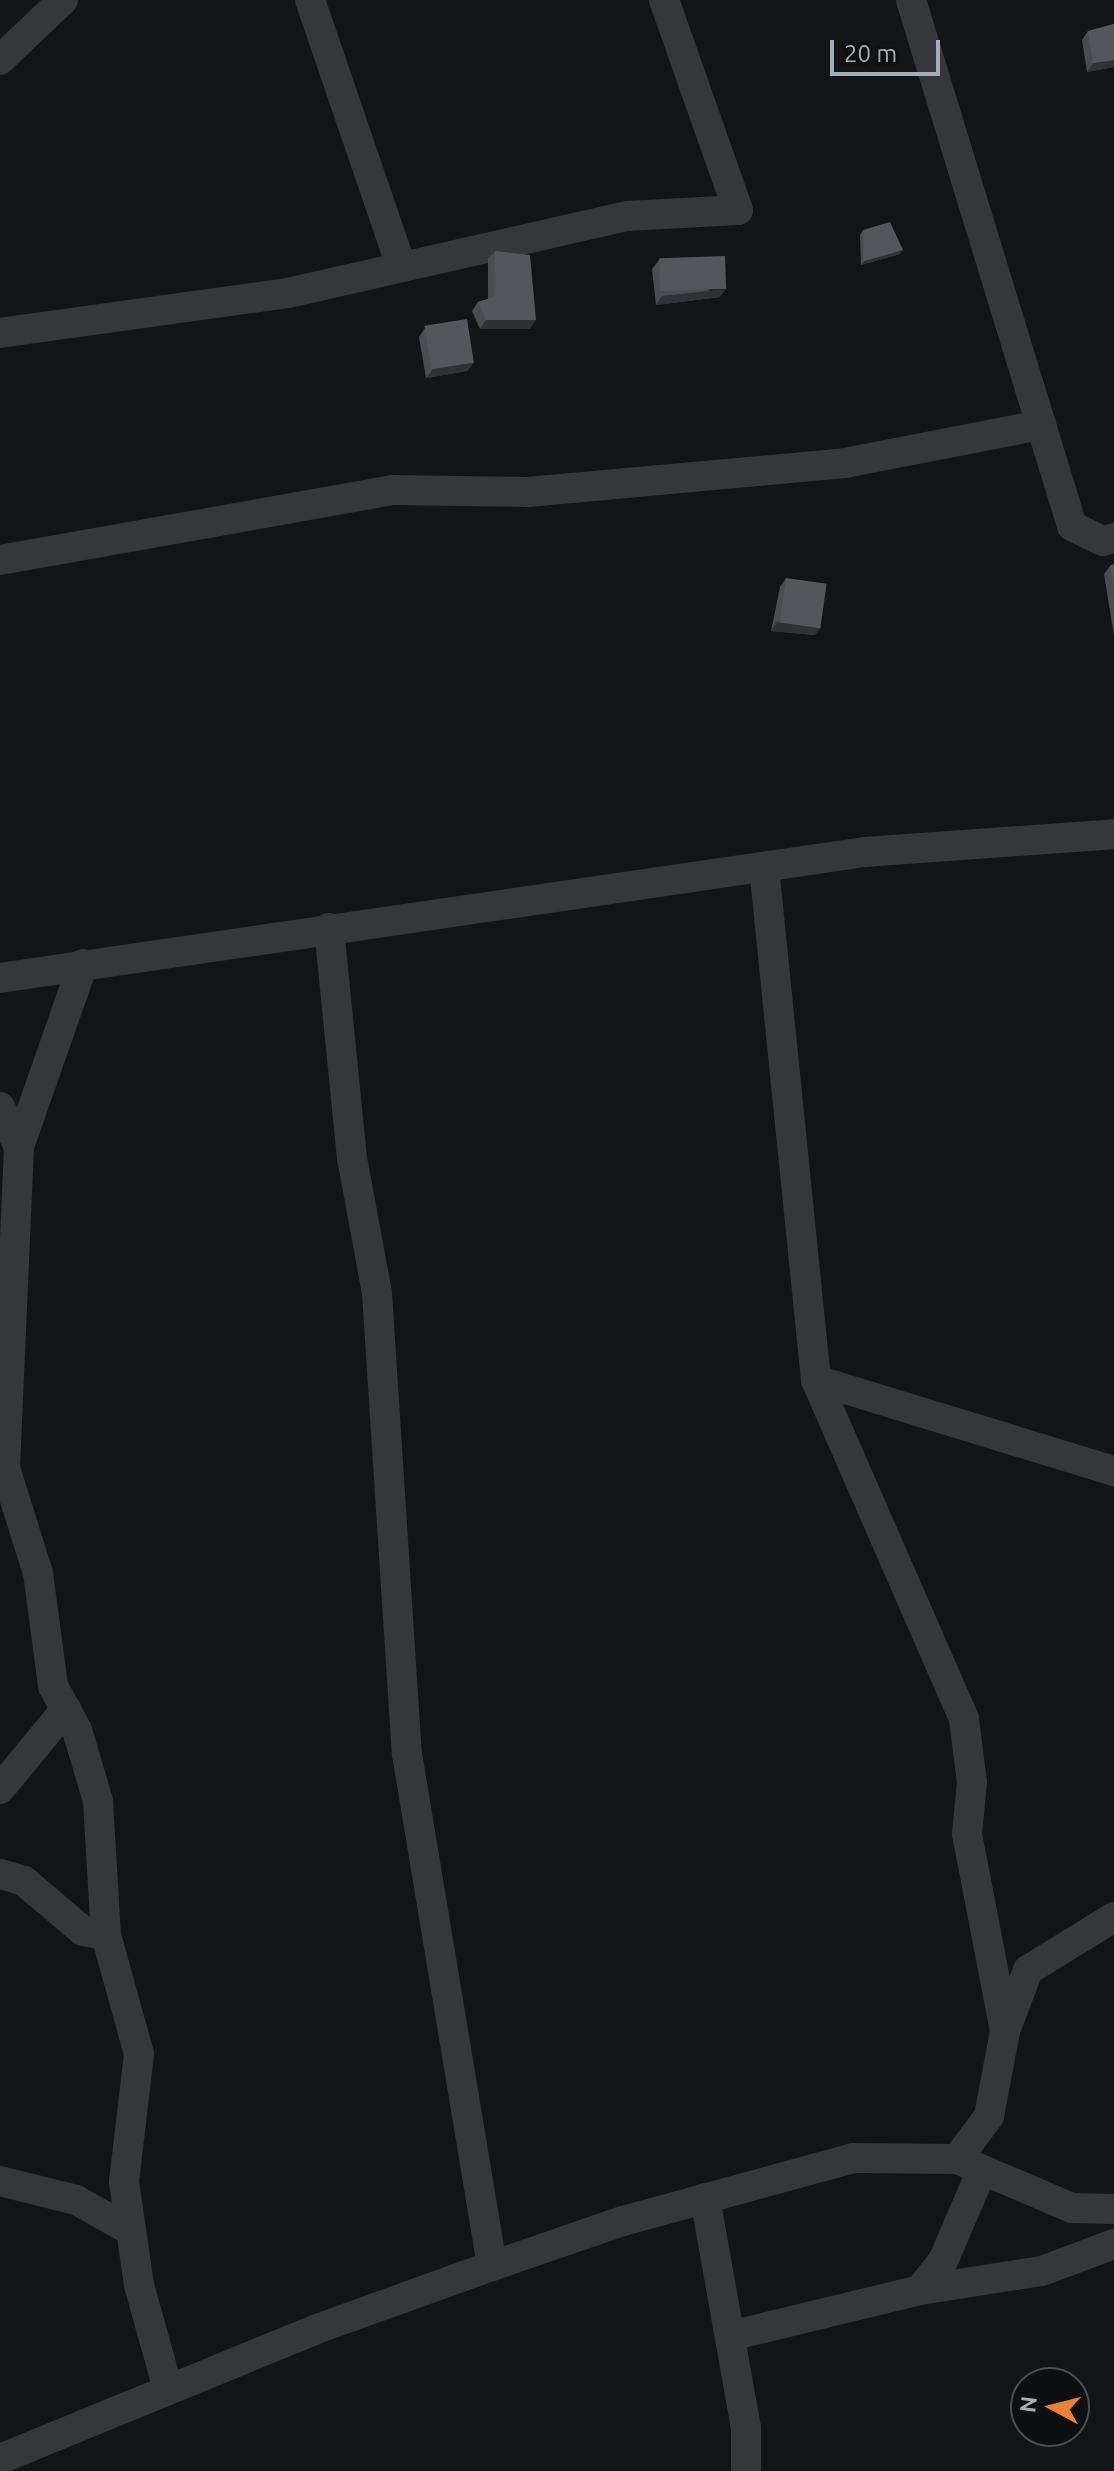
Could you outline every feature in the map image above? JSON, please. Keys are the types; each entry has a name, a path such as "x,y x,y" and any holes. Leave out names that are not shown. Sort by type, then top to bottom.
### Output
{"street":[{"path":"0,60 63,0"},
{"path":"310,0 400,263"},
{"path":"0,333 288,293 400,263 627,216 738,210 664,0"},
{"path":"911,0 1072,526 1103,541 1114,538"},
{"path":"0,560 393,490 528,492 829,464 1041,425"},
{"path":"0,978 764,867 1114,834"},
{"path":"764,867 816,1380 964,1719 972,1782 967,1834 1005,2031"},
{"path":"329,928 352,1158 377,1293 407,1754 492,2266"},
{"path":"83,964 19,1147 2,1438 9,1525 38,1573 53,1686 66,1709 98,1801 106,1935 139,2054 124,2182 130,2230 168,2389"},
{"path":"0,1107 19,1147"},
{"path":"816,1380 1114,1471"},
{"path":"0,1789 66,1709"},
{"path":"0,1874 24,1881 83,1931 106,1935"},
{"path":"920,2290 943,2261 970,2165 989,2116 1005,2031 1028,1970 1114,1917"},
{"path":"0,2459 168,2389 492,2266 705,2198 853,2158 970,2165 1072,2208 1114,2209"},
{"path":"0,2181 76,2200 130,2230"},
{"path":"705,2198 730,2336 746,2471"},
{"path":"730,2336 920,2290 1042,2271 1114,2244"}],"building":[{"path":"1114,24 1114,60 1093,63 1088,31"},
{"path":"890,222 903,250 864,261 863,230"},
{"path":"495,251 530,255 536,320 486,320 478,302 494,297"},
{"path":"725,256 726,289 660,291 659,258"},
{"path":"467,319 474,362 431,369 425,326"},
{"path":"1114,564 1114,589 1110,566"},
{"path":"786,578 827,584 820,628 780,623"}]}
